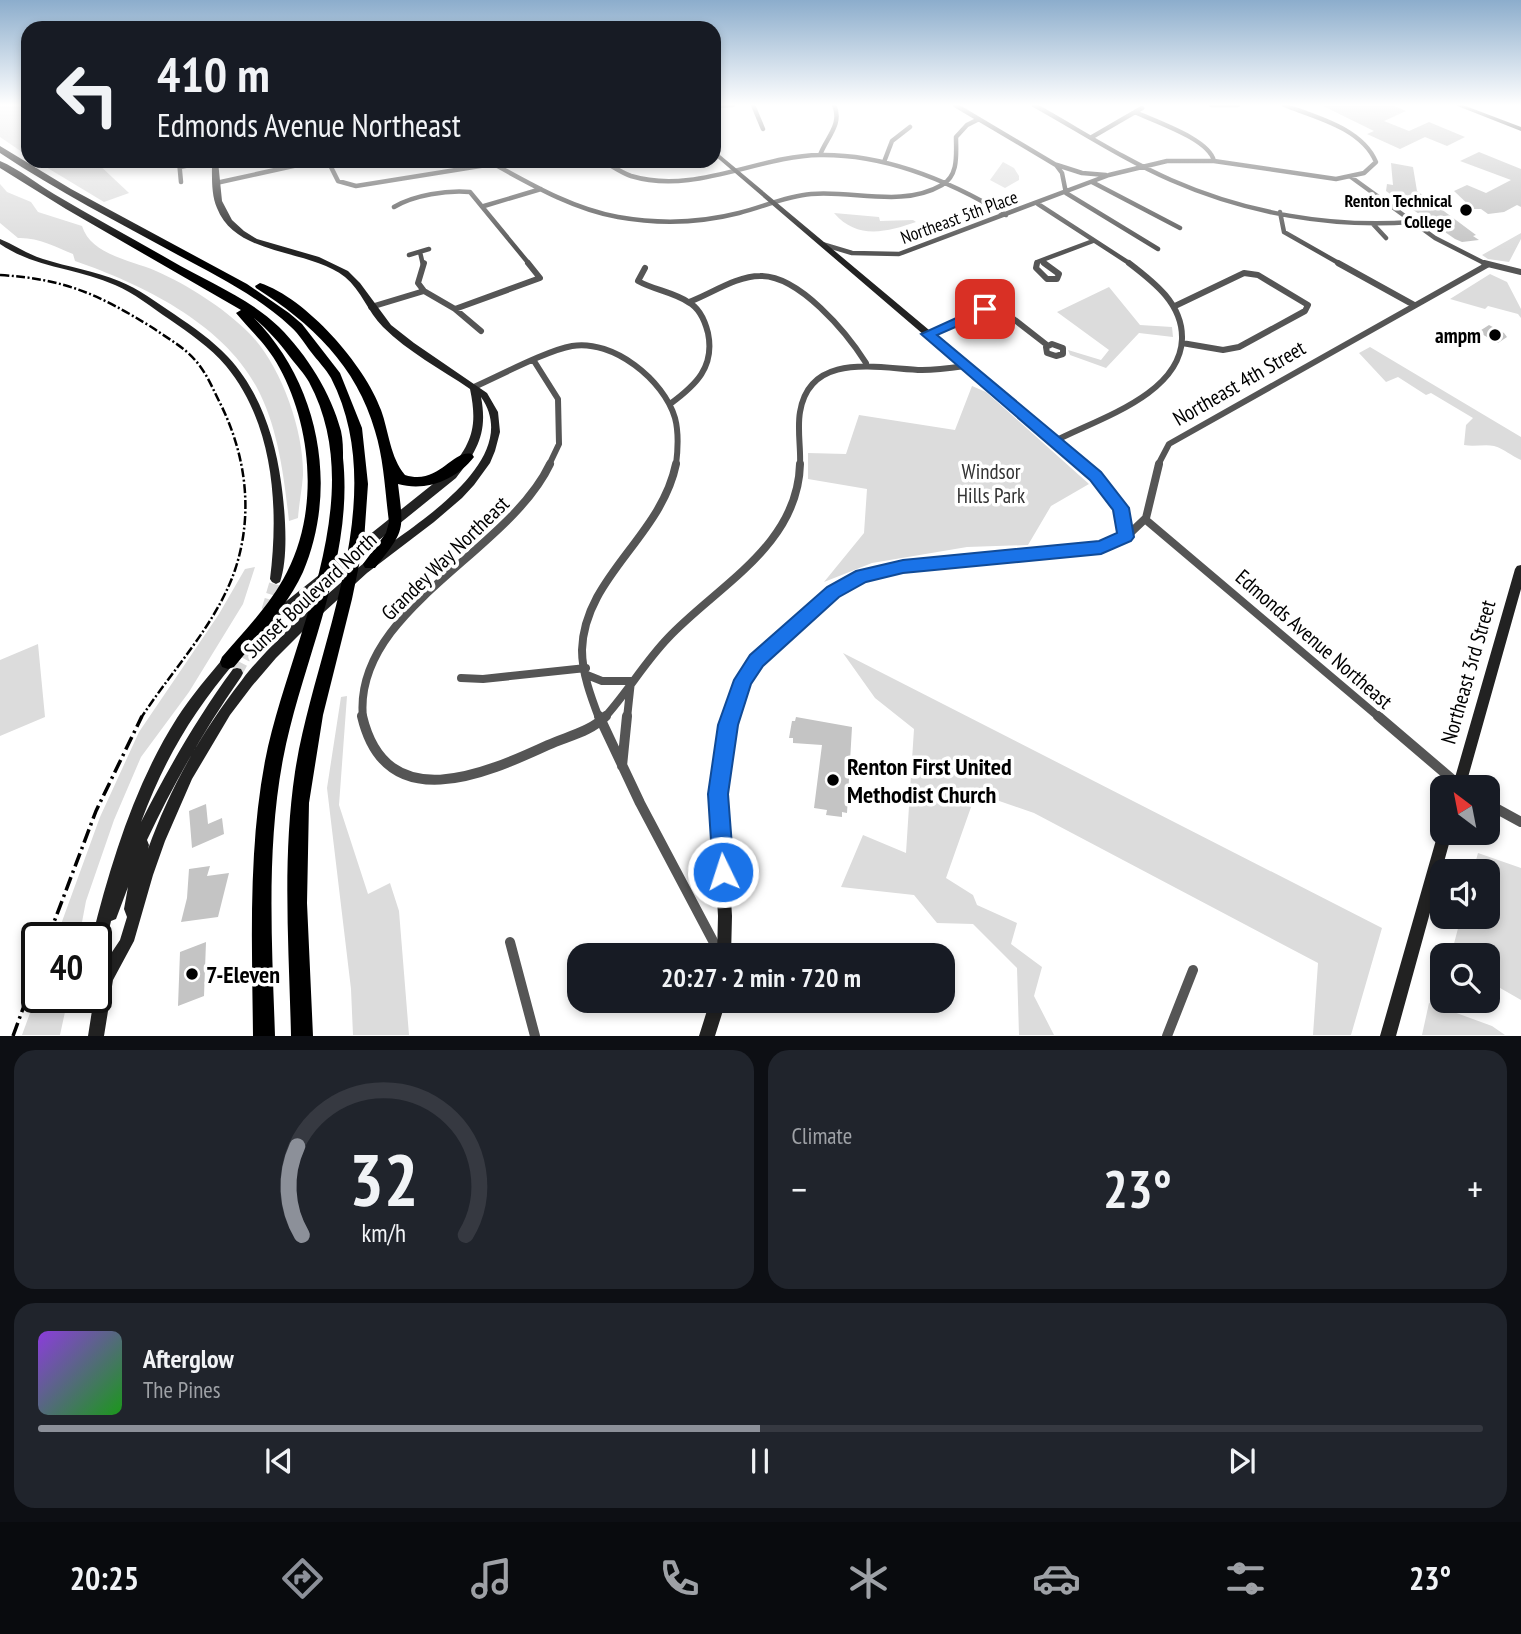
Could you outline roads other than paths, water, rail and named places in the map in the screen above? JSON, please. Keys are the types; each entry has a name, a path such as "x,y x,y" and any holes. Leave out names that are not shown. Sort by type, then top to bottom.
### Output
{"highway":[{"path":"0,166 208,285 275,330 300,358 316,383 329,416 337,454 340,491 334,543 326,580 275,757 263,845 264,1035"},
{"path":"33,168 263,299 298,327 315,346 344,395 355,429 360,464 360,522 352,573 311,728 300,803 297,882 302,1035"},
{"path":"134,227 260,286 286,302 320,328 347,359 367,392 382,427 396,522 393,535 370,564"},
{"path":"208,285 253,324 288,370 300,396 310,439 313,469 311,510 303,552 295,572 232,667"},
{"path":"388,464 400,479 420,484 444,475 467,457"}],"street":[{"path":"884,162 887,153"},
{"path":"501,168 541,189 603,214 669,221 714,218 811,194 878,198 926,192 944,184 955,169 955,153"},
{"path":"1036,153 1056,165 1082,173 1109,175"},
{"path":"1121,153 1210,195 1280,212 1373,224 1412,222"},
{"path":"1212,153 1214,161"},
{"path":"1351,177 1364,173 1376,162 1374,153"},
{"path":"615,168 667,182 691,182 769,162 820,155 884,162 981,199 1006,215"},
{"path":"721,158 1096,476 1115,498 1124,519 1126,537"},
{"name":"Northeast 5th Place","path":"822,244 870,255 899,254 1038,204 1109,175 1141,165 1167,161 1214,161 1317,178 1351,177"},
{"path":"1056,165 1062,173 1066,193 1158,249"},
{"path":"179,168 181,182"},
{"path":"214,168 220,209 233,226 260,243 326,262 356,283 389,328 474,387 578,345 604,347 636,366 670,404 676,428 678,456 671,488 651,524 621,559 597,594 583,635 582,654 600,722 716,943"},
{"path":"216,183 284,168"},
{"path":"332,168 338,181 356,186 462,168"},
{"path":"1351,177 1441,241 1487,265 1521,272"},
{"path":"1092,182 1180,228"},
{"path":"484,206 541,189"},
{"path":"394,207 404,201 467,191 484,206 540,278 455,310"},
{"path":"1038,204 1133,265 1175,306 1181,323 1182,343 1178,361 1164,381 1141,396 1055,440"},
{"path":"1280,212 1284,232 1288,235 1414,305"},
{"path":"1373,224 1386,238"},
{"path":"0,241 7,247 40,261 81,270 116,283 192,331 230,364 255,401 266,436 282,518 282,548 276,579"},
{"path":"1041,261 1093,241"},
{"path":"409,255 429,250"},
{"path":"420,252 424,262 418,282 424,291 455,310 481,331"},
{"name":"Northeast 4th Street","path":"1146,520 1157,464 1169,444 1487,265"},
{"path":"645,268 639,278 640,283 689,302 701,314 711,343 711,360 697,382 670,404"},
{"path":"1175,306 1250,273 1258,275 1308,305 1305,311 1239,347 1223,350 1182,343"},
{"path":"689,302 755,277 777,278 825,313 849,337 866,363"},
{"path":"371,306 424,291"},
{"path":"928,334 985,309 1000,310 1047,345"},
{"name":"Grandey Way Northeast","path":"534,361 554,389 560,407 560,436 552,461 527,502 500,531 412,610 379,650 363,688 361,709 372,745 384,760 398,771 419,780 442,782 456,781 492,769 600,722"},
{"path":"600,722 659,646 700,606 751,565 773,538 788,509 800,471 797,420 807,392 820,379 842,368 866,363 924,370 965,366"},
{"name":"Sunset Boulevard North","path":"104,922 119,861 141,801 194,706 232,667 272,618 452,475 467,457 481,424 480,407 474,387"},
{"name":"Sunset Boulevard North","path":"112,966 127,944 146,874 162,830 195,763 243,688 295,631 370,564 459,493 482,468 493,444 495,422 488,400 474,387"},
{"path":"724,943 725,916 719,784 728,725 743,680 757,661 833,592 862,576 903,567 1101,547 1126,537 1146,520"},
{"name":"Edmonds Avenue Northeast","path":"1146,520 1445,775"},
{"name":"Northeast 3rd Street","path":"1462,775 1521,569"},
{"path":"272,618 286,612 296,613 299,619 295,631"},
{"path":"107,922 133,854 188,744 232,667"},
{"path":"461,678 586,672 603,681 631,681"},
{"path":"622,767 631,681"},
{"path":"1500,811 1521,822"},
{"path":"127,944 136,871 147,826"},
{"path":"1388,1035 1442,845"},
{"path":"510,942 535,1035"},
{"path":"1167,1035 1193,970"},
{"name":"Sunset Boulevard North","path":"96,1035 100,1013"},
{"path":"707,1035 714,1013"}],"tunnel":[{"path":"267,610 276,579"},
{"path":"237,673 259,631"}],"railway":[{"path":"0,275 44,280 80,290 115,306 175,343 191,355 206,375 236,442 245,505 241,549 235,570 217,610 141,718"},
{"path":"54,922 96,811 141,718"},
{"path":"13,1036 21,1013"}],"place":[{"name":"Renton Technical College","path":"1466,210"},
{"name":"ampm","path":"1495,335"},
{"name":"Renton First United Methodist Church","path":"833,780"},
{"name":"7-Eleven","path":"192,974"}],"park label":[{"name":"Windsor Hills Park","path":"991,483"}]}
